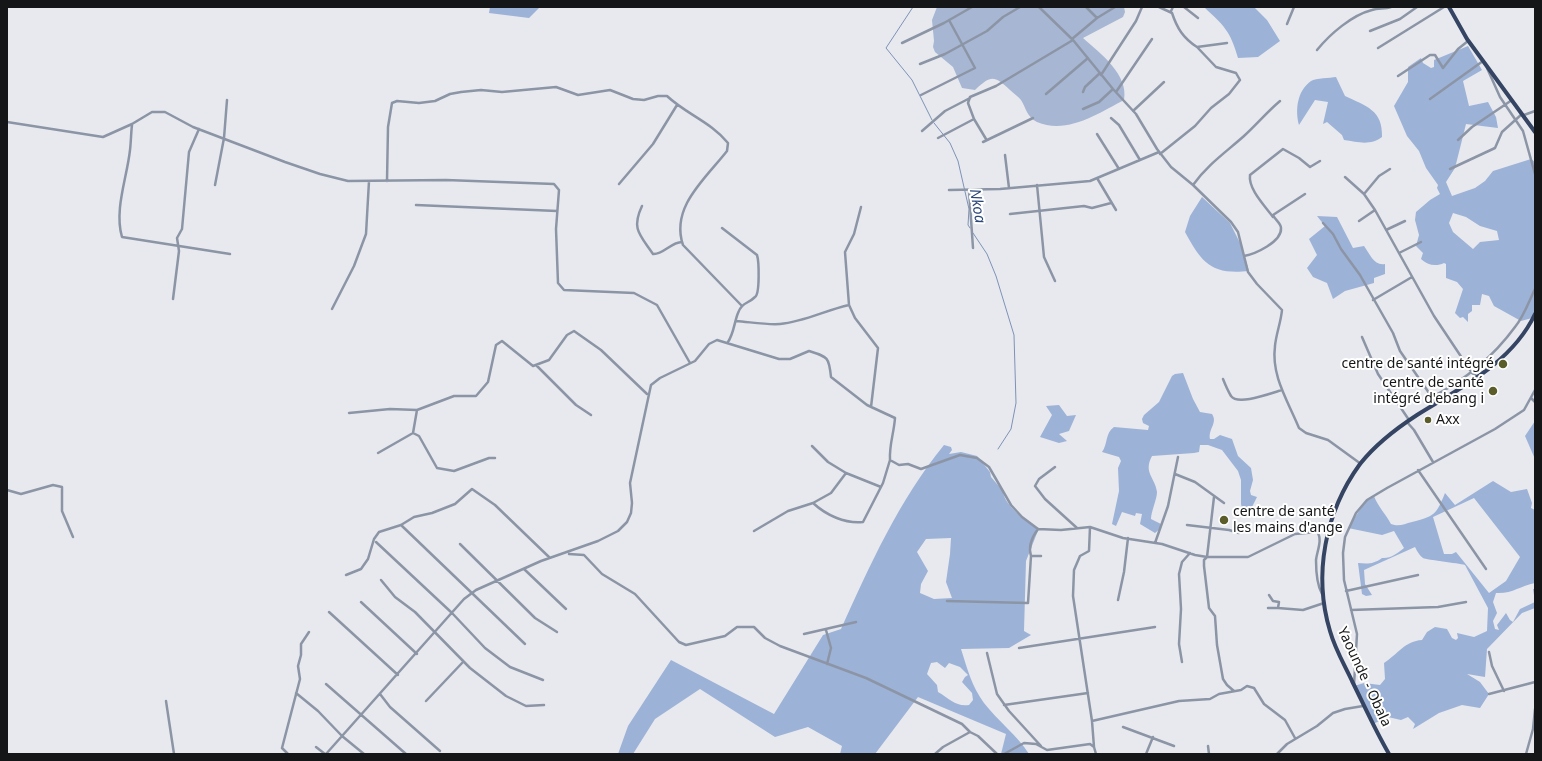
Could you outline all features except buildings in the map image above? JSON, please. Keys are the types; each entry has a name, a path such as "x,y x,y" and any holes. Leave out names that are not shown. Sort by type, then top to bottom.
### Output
{"highway":[{"path":"1450,7 1468,41 1513,100 1535,132"},
{"name":"Yaounde - Obala","path":"1389,754 1363,706 1337,652 1330,631 1324,601 1322,573 1324,546 1329,529 1343,492 1361,464 1390,435 1408,421 1478,377 1509,351 1535,314"}],"street":[{"path":"902,43 972,7"},
{"path":"920,64 945,54 987,31 1003,17 1020,7"},
{"path":"1039,7 1073,39 1112,89 1133,111 1160,153 1171,167 1193,185 1231,222 1238,232 1248,272 1257,284 1282,310 1275,347 1274,366 1276,377 1299,429 1306,433 1328,440 1339,450 1361,464"},
{"path":"1086,7 1097,18"},
{"path":"922,131 945,111 970,97 996,86 1073,39 1097,18 1115,7"},
{"path":"1083,92 1085,87 1101,74 1136,20 1142,7"},
{"path":"1159,7 1171,11"},
{"path":"949,190 1009,188 1090,181 1160,153 1195,126 1211,108 1229,94 1240,80 1236,73 1216,67 1197,47 1182,35 1174,21 1171,11 1173,7"},
{"path":"1184,7 1198,18"},
{"path":"1287,24 1294,7"},
{"path":"1318,50 1329,35 1351,20 1372,10 1391,7"},
{"path":"1370,31 1400,19 1417,7"},
{"path":"1378,48 1444,7"},
{"path":"921,95 975,68 963,43 949,20"},
{"path":"1116,92 1152,39"},
{"path":"1398,76 1430,55 1435,55 1443,68 1458,49 1468,41"},
{"path":"1197,47 1227,42"},
{"path":"1046,94 1088,58"},
{"path":"1430,99 1483,61"},
{"path":"1487,66 1491,80 1523,131 1535,174"},
{"path":"1133,111 1164,82"},
{"path":"387,181 388,127 392,103 397,101 435,101 450,94 481,90 502,92 556,87 578,95 610,90 633,99 644,100 658,96 667,96 677,105 702,119 728,143 726,151 692,193 682,217 682,242 742,306"},
{"path":"1082,109 1099,102 1112,89"},
{"path":"970,97 968,103 974,119 986,140"},
{"path":"215,185 224,138 227,100"},
{"path":"1458,140 1472,126 1506,106 1513,100"},
{"path":"1193,185 1202,171 1245,135 1280,101"},
{"path":"619,184 654,144 677,105"},
{"path":"1450,169 1496,148 1502,132 1523,114 1535,111"},
{"path":"7,122 87,136 103,137 132,124 152,112 165,112 199,129 320,174 348,181 369,182 446,180 554,184 559,190 556,229 558,283 564,290 634,293 657,305 690,363"},
{"path":"983,142 1033,118"},
{"path":"1111,118 1119,125 1140,160"},
{"path":"938,138 974,119"},
{"path":"132,124 130,149 121,204 120,228 122,237 178,244 230,254"},
{"path":"173,299 179,251 176,238 182,229 189,152 199,129"},
{"path":"1097,134 1119,169"},
{"path":"1244,256 1259,252 1268,246 1279,235 1281,227 1254,190 1249,180 1250,175 1283,149 1299,158 1310,167 1320,161"},
{"path":"1005,155 1009,188"},
{"path":"1364,194 1379,176 1390,169"},
{"path":"1345,177 1364,194 1375,210 1434,316 1472,373 1478,377"},
{"path":"1098,178 1116,210"},
{"path":"332,309 354,266 366,234 369,182"},
{"path":"1037,185 1044,257 1055,281"},
{"path":"969,190 973,248"},
{"path":"1273,217 1276,213 1305,194"},
{"path":"1010,214 1084,206 1092,208 1111,203"},
{"path":"416,205 557,211"},
{"path":"642,206 636,219 637,227 653,254 658,254 676,242 682,242"},
{"path":"861,207 854,234 845,252 850,305 855,318 878,348 871,406"},
{"path":"1359,221 1375,210"},
{"path":"1386,230 1405,221"},
{"path":"1323,224 1333,234 1360,275 1393,333 1400,351 1437,404"},
{"path":"722,228 757,255 759,262 758,294 755,298 745,302 742,306 736,321 734,333 728,342"},
{"path":"1399,253 1421,242"},
{"path":"1373,300 1412,277"},
{"path":"1432,397 1472,373 1516,326 1535,289"},
{"path":"736,321 779,324 794,322 830,309 850,305"},
{"path":"349,413 390,409 417,410 454,396 476,396 488,382 496,345 502,341 533,366 549,360 568,335 574,331 602,350 648,394"},
{"path":"1362,337 1378,374 1433,462"},
{"path":"316,747 325,754 471,593 550,558 567,553 618,531 627,522 631,513 632,502 630,483 651,385 660,378 695,361 709,344 717,340 728,342 768,357 779,359 790,359 809,351 825,356 829,362 831,377 871,406 894,418 894,429 889,446 890,460 881,487 863,522 842,520 829,515 813,503"},
{"path":"536,365 576,405 591,415"},
{"path":"1223,379 1231,397 1237,400 1248,399 1282,390"},
{"path":"1354,685 1356,634 1344,580 1343,553 1345,537 1356,513 1367,500 1418,470 1495,429 1524,410 1535,390"},
{"path":"1530,398 1535,402"},
{"path":"413,433 417,410"},
{"path":"378,453 413,433"},
{"path":"413,433 419,436 437,468 454,471 489,458 495,458"},
{"path":"812,446 828,462 846,473 881,487"},
{"path":"890,460 899,465 908,464 921,469 960,455 977,458 989,467 1011,505 1022,517 1038,529 1061,530 1090,527 1128,538 1155,543 1207,557 1248,557 1295,534 1318,532 1320,538 1316,565 1319,590 1324,601 1303,610 1268,608"},
{"path":"1155,543 1166,512 1178,457"},
{"path":"1055,468 1039,479 1035,486 1045,499 1077,528"},
{"path":"1418,470 1486,569"},
{"path":"754,531 788,511 813,503 831,493 846,473"},
{"path":"1175,474 1195,482 1224,503"},
{"path":"7,490 21,494 53,485 62,487 62,511 73,537"},
{"path":"346,575 362,569 368,559 374,539 379,532 401,525 414,517 432,513 455,504 472,489 495,505 550,558"},
{"path":"1214,497 1207,557 1204,560 1204,566 1209,608 1216,616 1217,645 1223,679 1234,691"},
{"path":"401,525 525,644"},
{"path":"1188,525 1239,533"},
{"path":"1090,527 1089,550 1080,556 1074,570 1073,596 1096,754"},
{"path":"947,601 1028,603 1031,556 1030,543 1038,529"},
{"path":"1118,600 1124,572 1128,538"},
{"path":"376,542 452,613 485,648 510,667 543,680"},
{"path":"460,544 535,618 557,632"},
{"path":"567,553 584,555 602,574 635,594 679,642 686,645 725,636 737,627 754,627 764,638 780,646 866,678 962,724 970,732 978,736 996,754"},
{"path":"1182,662 1180,644 1180,574 1182,562 1190,553"},
{"path":"1031,556 1041,556"},
{"path":"524,569 566,609"},
{"path":"1346,591 1418,575"},
{"path":"381,580 396,597 436,632 463,662 506,696 526,706 544,705"},
{"path":"1270,596 1273,601 1279,602 1278,608"},
{"path":"362,602 417,654"},
{"path":"1351,610 1438,607 1466,602"},
{"path":"329,612 398,675"},
{"path":"804,634 856,622"},
{"path":"1019,648 1155,627"},
{"path":"826,630 831,648 827,664"},
{"path":"288,754 282,748 300,679 298,666 301,655 301,644 309,632"},
{"path":"1490,652 1492,666 1504,691"},
{"path":"987,653 996,694 1041,746 1046,750 1090,744 1094,747"},
{"path":"426,701 463,662"},
{"path":"1489,694 1535,682"},
{"path":"326,684 406,754"},
{"path":"1092,721 1179,701 1210,699 1219,694 1234,691 1247,686 1254,688 1264,704 1285,720 1295,738"},
{"path":"296,693 318,711 342,736 364,754"},
{"path":"1004,705 1088,693"},
{"path":"380,694 390,707 440,751"},
{"path":"166,701 174,754"},
{"path":"1277,754 1295,738 1317,726 1333,713 1363,706"},
{"path":"1526,754 1535,709"},
{"path":"1123,727 1174,746"},
{"path":"935,754 943,747 970,732"},
{"path":"1146,754 1153,737"},
{"path":"1004,754 1024,743 1041,746"},
{"path":"1208,746 1209,754"}],"shaded area":[{"path":"490,7 540,7 529,18 489,13"},
{"path":"937,7 1124,7 1125,12 1123,17 1083,38 1112,65 1118,73 1124,91 1124,100 1082,121 1060,126 1048,125 1034,120 1029,115 1020,99 996,79 989,79 975,90 962,88 953,67 935,52 933,47 934,41 932,20"},
{"path":"1204,7 1254,7 1267,20 1280,41 1258,57 1238,58 1226,29"},
{"path":"1468,46 1482,70 1463,81 1469,106 1488,102 1496,117 1498,128 1466,124 1455,168 1446,182 1452,196 1475,188 1485,181 1493,171 1531,159 1535,162 1535,313 1532,318 1521,321 1494,306 1489,296 1482,294 1480,305 1472,305 1472,311 1468,314 1468,322 1463,317 1460,318 1455,313 1463,289 1457,282 1446,278 1446,264 1432,265 1426,263 1421,259 1423,253 1416,246 1419,235 1415,220 1416,212 1440,194 1437,188 1438,185 1426,168 1419,151 1407,136 1394,106 1408,82 1408,67 1421,58 1423,63 1431,68 1434,67 1434,60","holes":["1453,213 1466,217 1480,226 1497,231 1499,240 1480,242 1473,249 1453,232 1449,223"]},
{"path":"1336,77 1345,96 1366,106 1376,115 1382,128 1382,137 1373,142 1344,140 1342,135 1327,122 1323,124 1328,102 1315,100 1299,125 1297,113 1298,101 1306,85 1313,80"},
{"path":"1202,197 1230,223 1242,247 1249,271 1236,272 1217,269 1209,265 1203,259 1191,243 1185,232 1190,216"},
{"path":"1317,216 1337,217 1353,248 1364,246 1375,261 1385,264 1385,274 1374,278 1374,283 1345,291 1333,299 1327,283 1313,277 1307,268 1317,255 1309,239 1325,226"},
{"path":"1183,373 1193,399 1200,412 1212,414 1214,417 1210,432 1210,439 1214,439 1220,435 1232,439 1238,456 1251,468 1253,480 1250,491 1251,495 1257,497 1249,513 1244,518 1241,504 1241,480 1238,471 1222,450 1208,445 1200,445 1199,452 1152,456 1149,471 1157,492 1151,519 1161,524 1161,528 1155,533 1140,524 1142,514 1136,513 1135,516 1122,512 1116,526 1112,524 1119,491 1118,468 1121,461 1119,457 1102,452 1109,432 1114,427 1148,430 1149,426 1143,423 1142,419 1144,415 1159,402 1172,376"},
{"path":"1059,405 1067,416 1076,415 1069,431 1059,434 1067,441 1059,443 1040,437 1052,415 1046,406"},
{"path":"1535,421 1535,459 1525,436"},
{"path":"944,445 951,447 952,450 949,454 961,452 977,456 990,472 991,477 1003,491 1007,502 1011,507 1022,518 1039,528 1026,561 1024,631 1031,635 1009,648 961,649 970,677 980,697 989,710 1019,741 1029,754 1001,754 1006,734 918,697 875,754 840,754 842,746 808,727 775,737 700,689 655,719 633,754 618,754 628,726 671,660 774,714 823,635 841,629 886,534 913,488","holes":["951,538 946,582 952,598 934,599 920,593 921,584 928,571 917,552 926,539","937,662 945,668 949,663 960,667 968,675 962,682 972,693 973,700 969,705 957,704 938,692 937,685 927,674 931,663"]},
{"path":"1493,481 1511,492 1527,489 1532,503 1531,508 1535,510 1535,583 1511,591 1496,593 1493,602 1497,613 1493,621 1495,629 1499,630 1497,625 1506,613 1513,622 1520,609 1535,602 1535,608 1522,613 1487,649 1485,677 1467,674 1480,682 1489,694 1480,708 1462,705 1439,713 1413,729 1415,724 1408,717 1401,720 1388,717 1373,724 1354,686 1364,683 1380,685 1385,679 1384,663 1406,645 1422,640 1427,632 1435,627 1447,629 1452,638 1456,640 1458,638 1457,633 1474,637 1487,631 1488,608 1465,565 1423,558 1415,547 1364,570 1365,584 1372,595 1366,596 1362,594 1358,563 1374,562 1382,558 1388,558 1404,548 1394,531 1382,535 1348,528 1365,502 1374,496 1391,524 1397,525 1420,520 1434,514 1445,493 1455,505","holes":["1474,498 1520,557 1506,581 1489,593 1456,552 1452,554 1444,554 1433,517"]},
{"path":"1533,589 1535,589 1535,602"}],"waterway":[{"name":"Nkoa","path":"913,7 886,48 912,80 932,120"},
{"name":"Nkoa","path":"934,123 950,143 958,161 969,209 968,225 970,228"},
{"name":"Nkoa","path":"973,233 987,254 996,276 1014,335 1016,403 1011,429 998,449"}],"place":[{"name":"centre de santé intégré","path":"1503,364"},
{"name":"centre de santé intégré d'ebang i","path":"1493,391"},
{"name":"Axx","path":"1428,420"},
{"name":"centre de santé les mains d'ange","path":"1224,520"}]}
